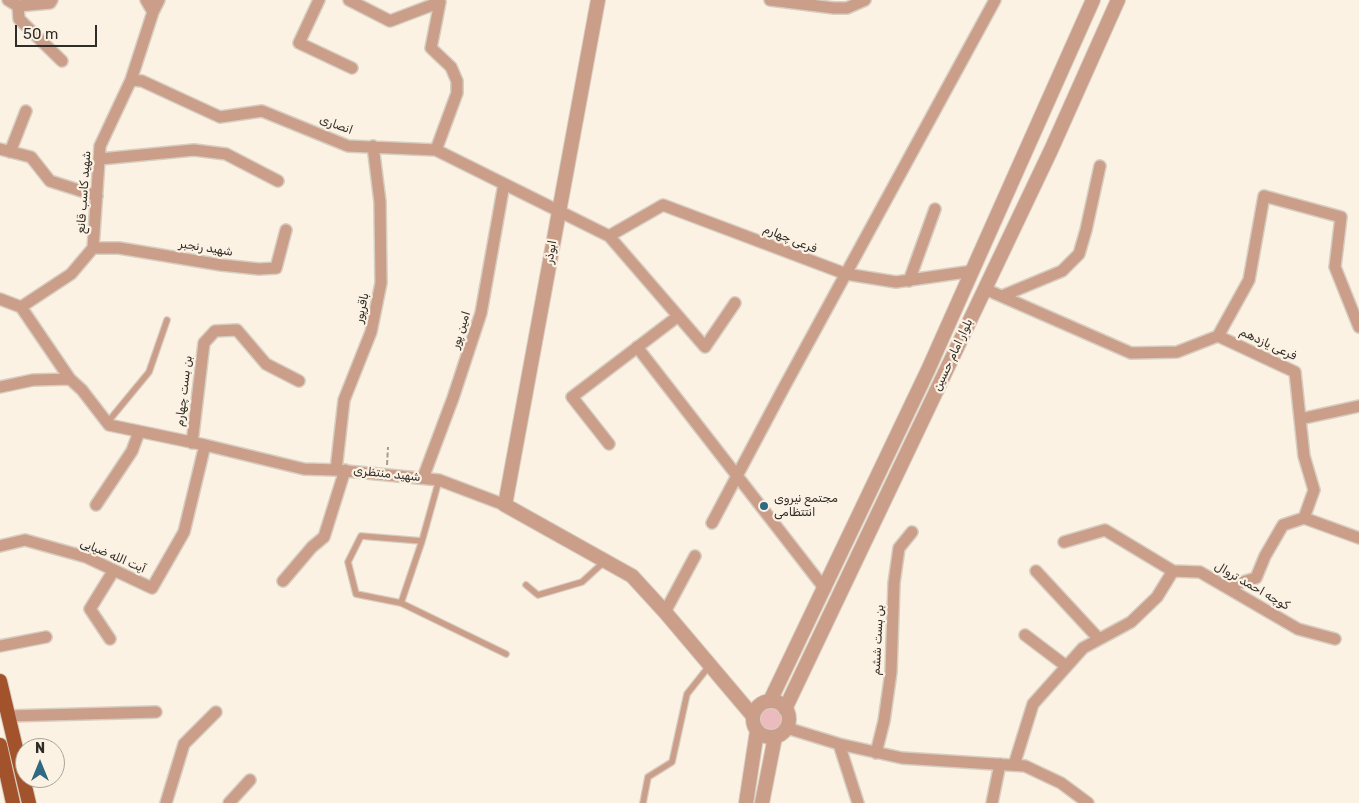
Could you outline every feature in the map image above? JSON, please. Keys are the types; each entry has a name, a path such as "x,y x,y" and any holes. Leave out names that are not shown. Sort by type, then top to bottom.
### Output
{"main road":[{"path":"0,681 29,803"},
{"path":"0,745 13,803"}],"street":[{"path":"52,0 50,3 13,3 19,19 62,61"},
{"path":"146,0 153,12"},
{"name":"شهید کاسب قانع","path":"21,306 71,274 93,248 100,146 131,80 153,12 159,0"},
{"path":"319,0 299,43 352,68"},
{"path":"349,0 390,21 440,2 431,48 451,67 457,82 457,93 436,150"},
{"name":"ابوذر","path":"505,505 598,0"},
{"path":"770,0 847,8 865,0"},
{"path":"712,524 995,0"},
{"name":"بلوار امام حسین","path":"770,701 825,589 973,271 1093,0"},
{"name":"بلوار امام حسین","path":"785,709 1051,150 1118,0"},
{"name":"انصاری","path":"131,80 142,82 220,117 262,111 348,146 436,150 609,236"},
{"path":"26,111 5,151 31,158 50,181 97,196"},
{"name":"باقرپور","path":"283,581 312,546 324,537 340,470 344,400 372,332 381,284 380,202 373,146"},
{"path":"100,159 194,150 226,154 278,181"},
{"path":"1002,296 1062,271 1079,254 1100,166"},
{"name":"امین پور","path":"423,478 453,398 481,313 504,184"},
{"path":"985,289 1131,353 1176,352 1218,336 1249,280 1264,196 1341,217 1335,266 1359,327"},
{"name":"فرعی چهارم","path":"609,236 663,205 846,274 896,282 973,271"},
{"path":"910,281 935,209"},
{"name":"شهید رنجبر","path":"93,248 119,248 221,265 259,269 276,268 286,230"},
{"path":"609,236 704,347 735,303"},
{"path":"0,299 21,306 70,379 82,390 107,424"},
{"path":"608,444 572,397 677,317"},
{"name":"بن بست چهارم","path":"192,443 204,343 214,331 237,330 266,364 299,381"},
{"name":"فرعی یازدهم","path":"1218,336 1295,372 1304,456 1314,490 1304,518"},
{"path":"637,348 825,589"},
{"path":"0,387 33,380 70,379"},
{"path":"1300,419 1359,406"},
{"name":"شهید منتظری","path":"107,424 304,469 340,470 439,480 505,505 632,576 666,612 753,716"},
{"path":"96,505 132,451 139,432"},
{"name":"آیت الله ضیایی","path":"0,546 25,540 86,557 152,588 184,532 205,445"},
{"path":"1226,587 1256,578 1265,556 1282,525 1304,518 1359,538"},
{"path":"1014,765 1033,704 1083,648 1131,622 1158,597 1173,570 1105,530 1064,542"},
{"name":"بن بست ششم","path":"876,753 884,721 891,672 894,583 899,548 912,532"},
{"path":"666,612 695,556"},
{"path":"110,639 90,609 114,570"},
{"path":"1036,570 1099,639"},
{"name":"کوچه احمد تروال","path":"1173,570 1200,572 1298,629 1335,639"},
{"path":"1025,635 1066,666"},
{"path":"0,646 46,638"},
{"path":"746,803 757,731 753,716 759,706 770,701 776,702 785,709 789,718 784,732 775,737 765,736 757,731"},
{"path":"8,716 156,712"},
{"path":"166,803 184,744 216,712"},
{"path":"786,728 839,744 902,758 1025,766 1061,783 1076,799 1088,803"},
{"path":"762,803 775,737"},
{"path":"839,744 858,803"},
{"path":"992,803 1000,764"},
{"path":"229,803 250,780"}],"lane":[{"path":"107,424 149,372 167,320"},
{"path":"401,603 422,541 439,480"},
{"path":"422,541 361,536 348,562 356,594 401,603 506,654"},
{"path":"526,585 538,595 582,582 605,561"},
{"path":"643,803 648,777 672,762 687,694 710,665"}],"path":[{"path":"387,475 388,447"}],"shaded area":[{"path":"771,704 777,705 785,713 785,725 777,733 771,734 765,733 757,725 756,719 757,713 765,705"}],"place":[{"name":"مجتمع نیروی انتتظامی","path":"764,506"}]}
